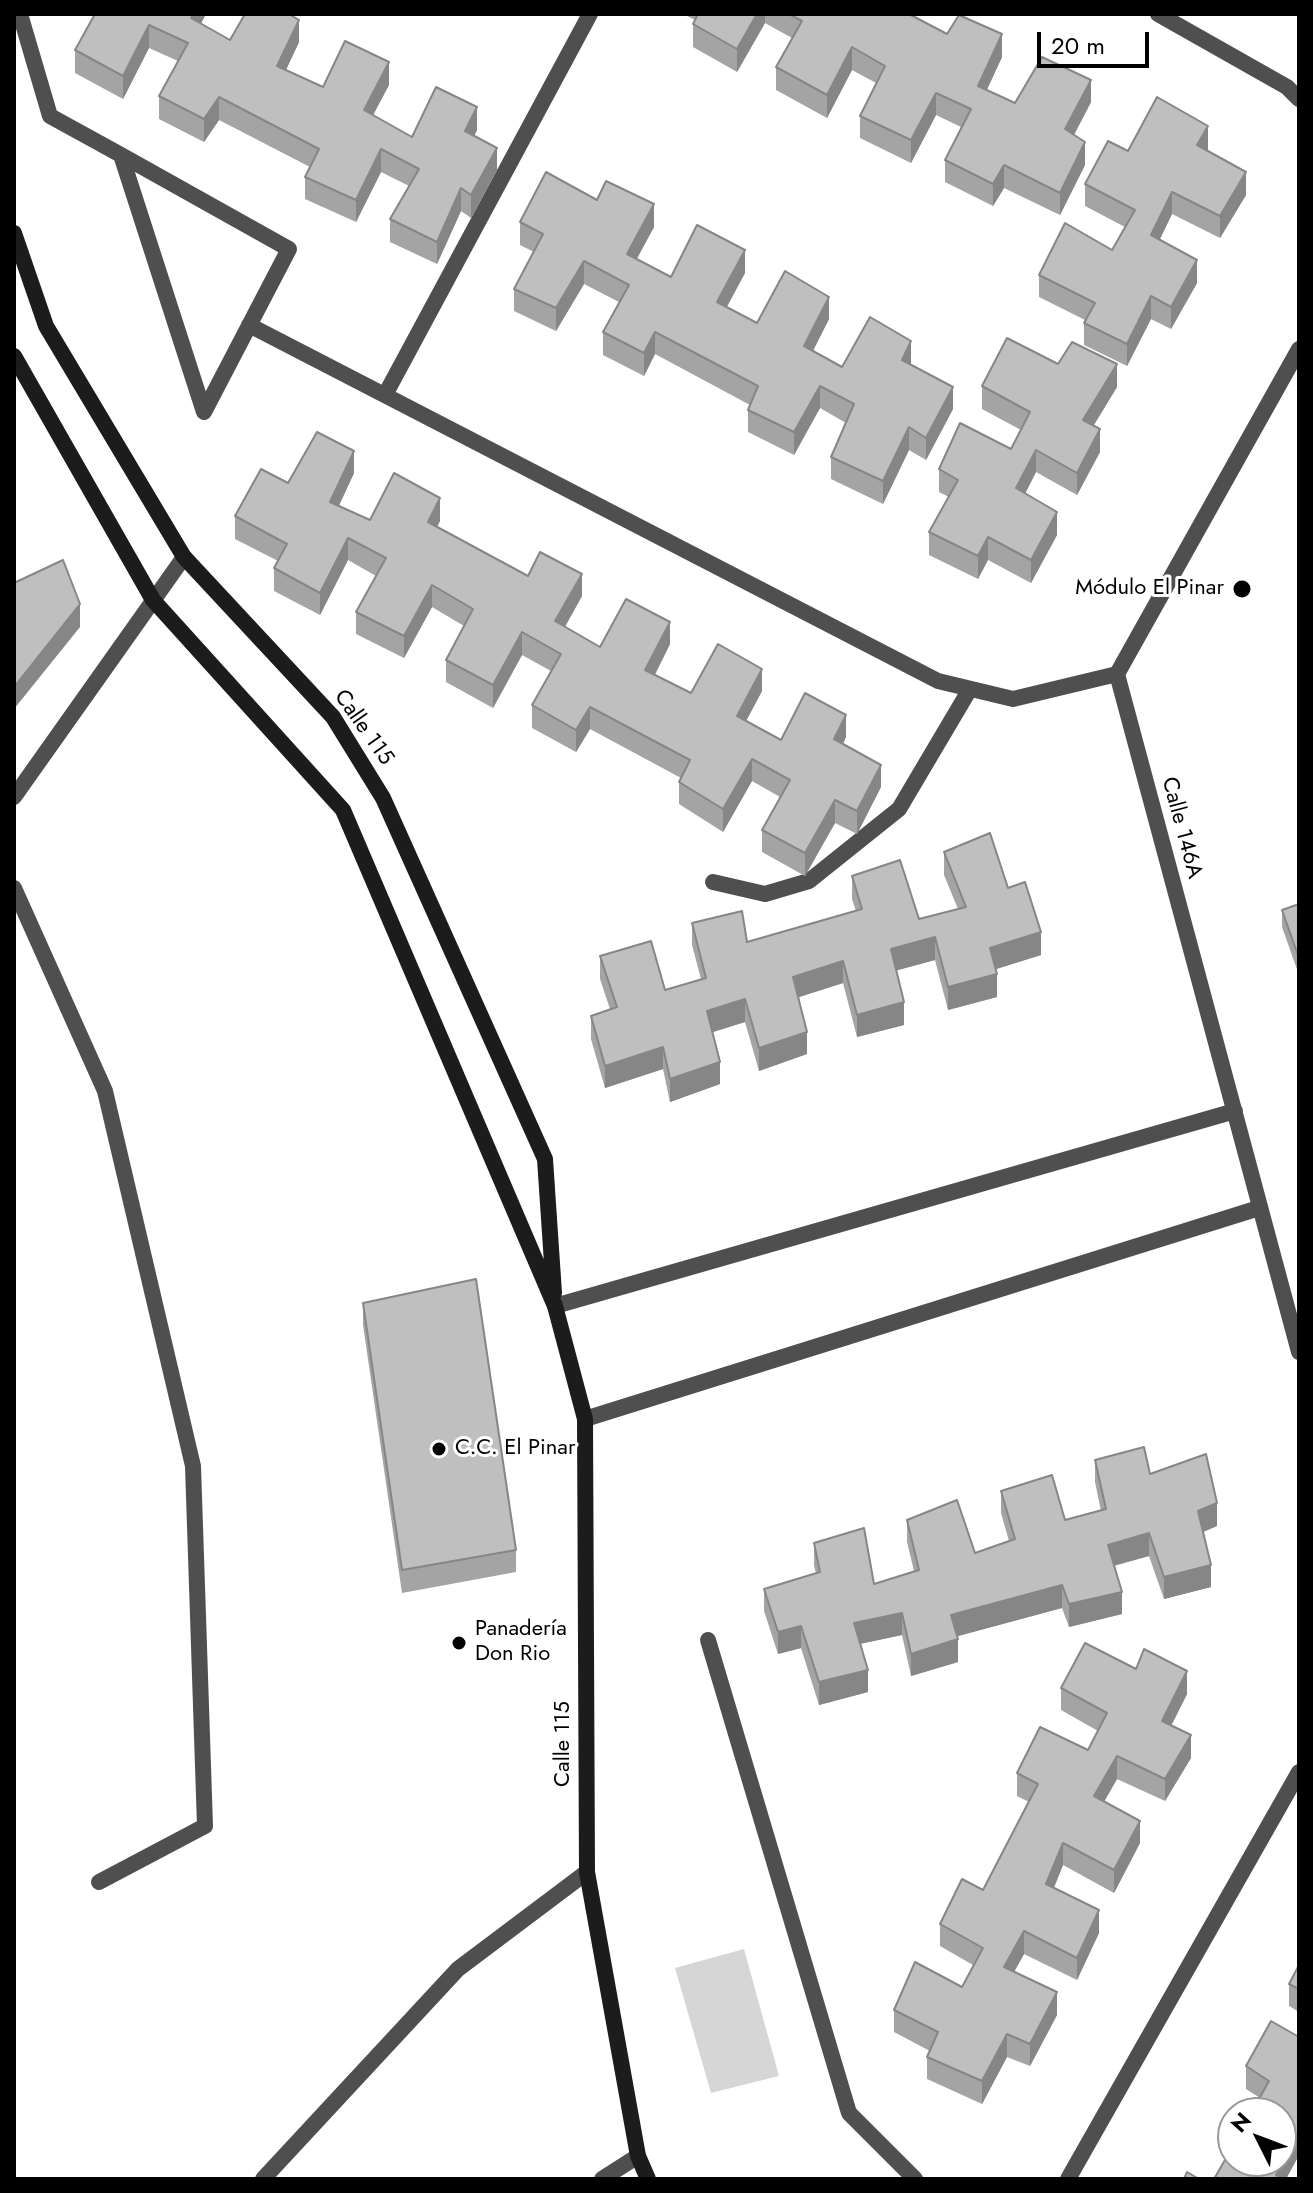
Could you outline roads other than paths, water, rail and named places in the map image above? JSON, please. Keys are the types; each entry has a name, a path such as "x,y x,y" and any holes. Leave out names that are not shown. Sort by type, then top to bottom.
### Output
{"main road":[{"name":"Calle 115","path":"14,233 46,326 184,557 333,717 383,798 545,1159 555,1306"},
{"name":"Calle 115","path":"14,356 153,600 343,810 555,1306 585,1419 587,1872 638,2156 648,2179"}],"street":[{"path":"20,14 50,116 121,155 289,249 204,412 121,155"},
{"path":"385,395 590,14"},
{"path":"1158,14 1287,87 1299,99"},
{"path":"249,325 938,681 1013,699 1117,674 1299,349"},
{"path":"14,797 184,557"},
{"name":"Calle 146A","path":"1117,674 1299,1352"},
{"path":"713,882 765,894 809,881 899,809 970,689"},
{"path":"14,888 105,1091 193,1466 205,1826 99,1882"},
{"path":"555,1306 1235,1111"},
{"path":"585,1419 1259,1208"},
{"path":"708,1640 849,2113 915,2179"},
{"path":"1068,2179 1299,1772"},
{"path":"263,2179 458,1969 587,1872"},
{"path":"602,2179 638,2156"}],"place":[{"name":"Módulo El Pinar","path":"1242,589"},
{"name":"C.C. El Pinar","path":"439,1449"},
{"name":"Panadería Don Rio","path":"459,1643"}]}
